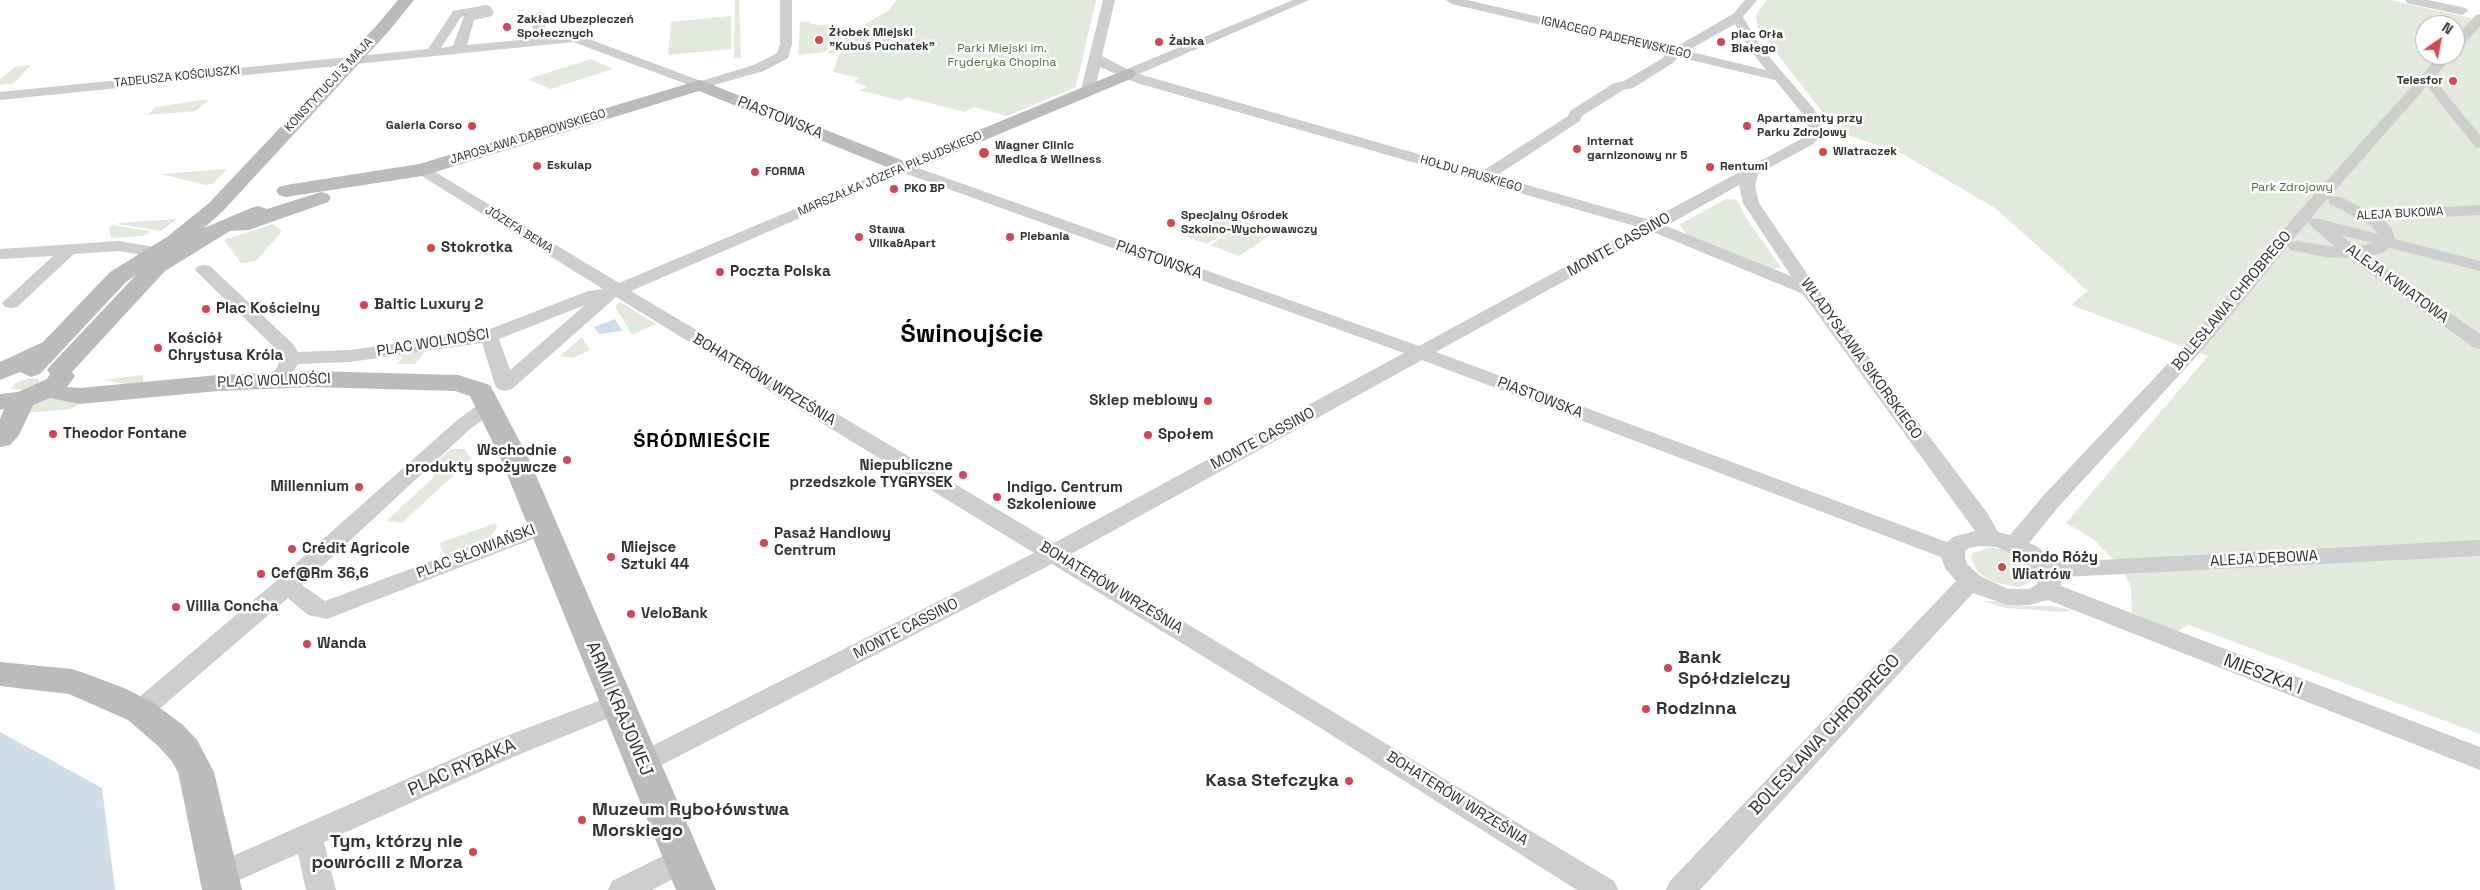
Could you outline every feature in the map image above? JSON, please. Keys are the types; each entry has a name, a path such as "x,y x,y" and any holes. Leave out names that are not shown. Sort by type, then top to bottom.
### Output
{"street":[{"name":"KONSTYTUCJI 3 MAJA","path":"31,370 118,277 154,252 226,214 251,169 354,59 406,0"},
{"path":"700,85 759,68 776,61 783,55 786,44 786,0"},
{"path":"1088,90 1109,0"},
{"name":"MARSZAŁKA JÓZEFA PIŁSUDSKIEGO","path":"610,289 904,168 1302,0"},
{"name":"IGNACEGO PADEREWSKIEGO","path":"1452,0 1780,78"},
{"path":"1483,178 1575,118 1575,114 1618,86 1628,84 1677,52 1737,18 1751,0"},
{"path":"2411,0 2480,15 2465,34"},
{"path":"454,2 487,7"},
{"path":"459,49 469,18 487,7"},
{"path":"432,52 457,14 487,7"},
{"path":"537,42 540,15"},
{"path":"1737,18 1755,48 1780,78"},
{"name":"PIASTOWSKA","path":"354,59 566,38 581,40 700,85 904,168 1420,353 1954,553"},
{"name":"TADEUSZA KOŚCIUSZKI","path":"0,96 354,59"},
{"path":"1095,64 1108,75 1126,74"},
{"name":"BOLESŁAWA CHROBREGO","path":"2015,545 2052,500 2200,342 2301,219 2438,65"},
{"name":"HOŁDU PRUSKIEGO","path":"1126,74 1652,226 1809,290"},
{"name":"MONTE CASSINO","path":"642,764 1054,554 1652,226 1751,174 1808,141 1818,131 1809,112 1780,78"},
{"name":"JAROSŁAWA DĄBROWSKIEGO","path":"271,196 422,170 700,85"},
{"path":"2433,87 2480,144"},
{"path":"0,105 15,94"},
{"path":"251,169 251,178 271,196"},
{"name":"JÓZEFA BEMA","path":"422,170 610,289"},
{"name":"WŁADYSŁAWA SIKORSKIEGO","path":"1751,174 1748,186 1751,203 1809,290 1980,519 1990,538"},
{"path":"209,236 328,195 359,181"},
{"path":"235,199 244,212 271,196"},
{"path":"0,439 9,429 11,401 55,379 86,340 157,266 209,236 271,196"},
{"path":"2296,246 2325,252 2353,253 2376,249 2386,241 2387,237 2384,229 2368,216 2335,200"},
{"name":"ALEJA BUKOWA","path":"2318,221 2368,216 2480,210"},
{"path":"2318,221 2480,266"},
{"name":"ALEJA KWIATOWA","path":"2318,221 2353,253 2480,343"},
{"path":"0,254 119,246 154,252"},
{"path":"11,303 70,248"},
{"path":"204,270 292,353 288,366 278,380"},
{"name":"PLAC WOLNOŚCI","path":"489,336 505,385 610,289"},
{"name":"PLAC WOLNOŚCI","path":"292,353 331,357 489,336 610,289"},
{"name":"BOHATERÓW WRZEŚNIA","path":"610,289 1324,717 1603,890"},
{"path":"86,340 79,356 88,380 99,385 112,387 176,386"},
{"path":"0,372 56,342"},
{"name":"PLAC WOLNOŚCI","path":"31,370 44,368 55,379 64,394 80,396 176,386 278,380 458,383 482,391 490,405"},
{"path":"0,381 31,370"},
{"path":"140,710 285,587 462,426 490,405"},
{"name":"PLAC SŁOWIAŃSKI","path":"285,587 297,592 317,609 327,610 543,527 490,405"},
{"name":"ARMII KRAJOWEJ","path":"543,527 689,875"},
{"path":"1990,538 2015,545 2030,553 2047,580 2029,597 2008,596 1991,592 1971,582 1957,568 1953,558 1954,549 1961,542 1970,539 1990,538"},
{"name":"ALEJA DĘBOWA","path":"2047,580 2081,569 2480,548"},
{"name":"MIESZKA I","path":"2047,580 2480,759"},
{"name":"BOLESŁAWA CHROBREGO","path":"1681,890 1950,600 1971,582"},
{"path":"0,674 72,682 140,710 170,735 184,750 196,772 220,883"},
{"name":"PLAC RYBAKA","path":"220,883 308,836 503,749 617,704"},
{"path":"308,836 321,890"},
{"path":"622,890 689,875"}],"green space":[{"path":"735,0 739,0 741,58 734,59"},
{"name":"Parki Miejski im. Fryderyka Chopina","path":"897,0 1096,0 1076,87 1007,116 974,107 965,112 906,97 902,101 859,90 867,87 854,81 860,78 833,72 840,53 827,53 858,28 888,11"},
{"name":"Park Zdrojowy","path":"1767,0 2390,0 2458,15 2415,15 2415,65 2465,65 2465,17 2480,20 2480,734 2189,625 2177,631 2132,613 2131,587 2121,567 2093,539 2066,523 2208,356 2071,305 2088,291 1995,208 1899,152 1838,132 1758,29 1756,15"},
{"path":"731,16 731,49 668,55 671,22"},
{"path":"811,21 811,24 856,28 824,52 798,55 800,22"},
{"path":"591,59 613,69 550,89 528,79"},
{"path":"31,65 14,83 0,85 0,80 14,67"},
{"path":"209,99 196,111 147,115 156,107"},
{"path":"227,169 212,184 206,185 161,174"},
{"path":"1726,199 1737,200 1746,218 1781,267 1774,269 1689,236 1679,225"},
{"path":"1225,214 1243,221 1207,244 1186,237 1208,221 1215,221"},
{"path":"177,219 161,231 118,224 119,223"},
{"path":"1246,222 1275,232 1239,256 1210,245"},
{"path":"273,224 282,231 256,261 241,263 224,240"},
{"path":"112,225 150,232 143,236 111,238 109,228"},
{"path":"620,302 656,324 632,335 615,306"},
{"path":"582,337 590,350 573,358 560,356"},
{"path":"426,351 415,364 397,364 403,357 393,357"},
{"path":"143,375 143,383 125,384 104,380"},
{"path":"30,378 39,379 39,383 24,390 10,389 16,383"},
{"path":"43,397 86,400 71,409 27,413 29,404"},
{"path":"451,449 465,449 471,459 402,523 386,521 434,477 428,469"},
{"path":"496,523 497,528 490,537 444,555 439,543"},
{"path":"1988,548 1998,548 2019,556 2033,569 2035,575 2033,581 2019,587 1997,583 1986,578 1978,572 1971,558 1973,553"},
{"path":"1983,601 1999,601 2024,606 2052,606 2072,610 2063,612 2006,608"}],"shaded area":[{"path":"615,319 622,331 599,334 594,327"},
{"path":"0,732 102,788 115,890 0,890"}],"place":[{"name":"Zakład Ubezpieczeń Społecznych","path":"507,27"},
{"name":"Żłobek Miejski \"Kubuś Puchatek\"","path":"819,40"},
{"name":"Żabka","path":"1159,42"},
{"name":"plac Orła Białego","path":"1721,42"},
{"name":"Telesfor","path":"2453,81"},
{"name":"Galeria Corso","path":"472,126"},
{"name":"Apartamenty przy Parku Zdrojowy","path":"1747,126"},
{"name":"Internat garnizonowy nr 5","path":"1577,149"},
{"name":"Wiatraczek","path":"1823,152"},
{"name":"Wagner Clinic Medica & Wellness","path":"984,153"},
{"name":"Eskulap","path":"537,166"},
{"name":"Rentumi","path":"1710,167"},
{"name":"FORMA","path":"755,172"},
{"name":"PKO BP","path":"894,189"},
{"name":"Specjalny Ośrodek Szkolno-Wychowawczy","path":"1171,223"},
{"name":"Stawa Vilka&Apart","path":"859,237"},
{"name":"Plebania","path":"1010,237"},
{"name":"Stokrotka","path":"431,248"},
{"name":"Poczta Polska","path":"720,272"},
{"name":"Baltic Luxury 2","path":"364,305"},
{"name":"Plac Kościelny","path":"206,309"},
{"name":"Kościół Chrystusa Króla","path":"158,348"},
{"name":"Sklep meblowy","path":"1208,401"},
{"name":"Theodor Fontane","path":"53,434"},
{"name":"Społem","path":"1148,435"},
{"name":"Wschodnie produkty spożywcze","path":"567,460"},
{"name":"Niepubliczne przedszkole TYGRYSEK","path":"963,475"},
{"name":"Millennium","path":"359,487"},
{"name":"Indigo. Centrum Szkoleniowe","path":"997,497"},
{"name":"Pasaż Handlowy Centrum","path":"764,543"},
{"name":"Crédit Agricole","path":"292,549"},
{"name":"Miejsce Sztuki 44","path":"611,557"},
{"name":"Rondo Róży Wiatrów","path":"2002,567"},
{"name":"Cef@Rm 36,6","path":"261,574"},
{"name":"Villla Concha","path":"176,607"},
{"name":"VeloBank","path":"631,614"},
{"name":"Wanda","path":"307,644"},
{"name":"Bank Spółdzielczy","path":"1668,668"},
{"name":"Rodzinna","path":"1646,709"},
{"name":"Kasa Stefczyka","path":"1349,781"},
{"name":"Muzeum Rybołówstwa Morskiego","path":"582,820"},
{"name":"Tym, którzy nie powrócili z Morza","path":"473,852"}],"district":[{"name":"Świnoujście","path":"972,335"},
{"name":"ŚRÓDMIEŚCIE","path":"702,442"}]}
